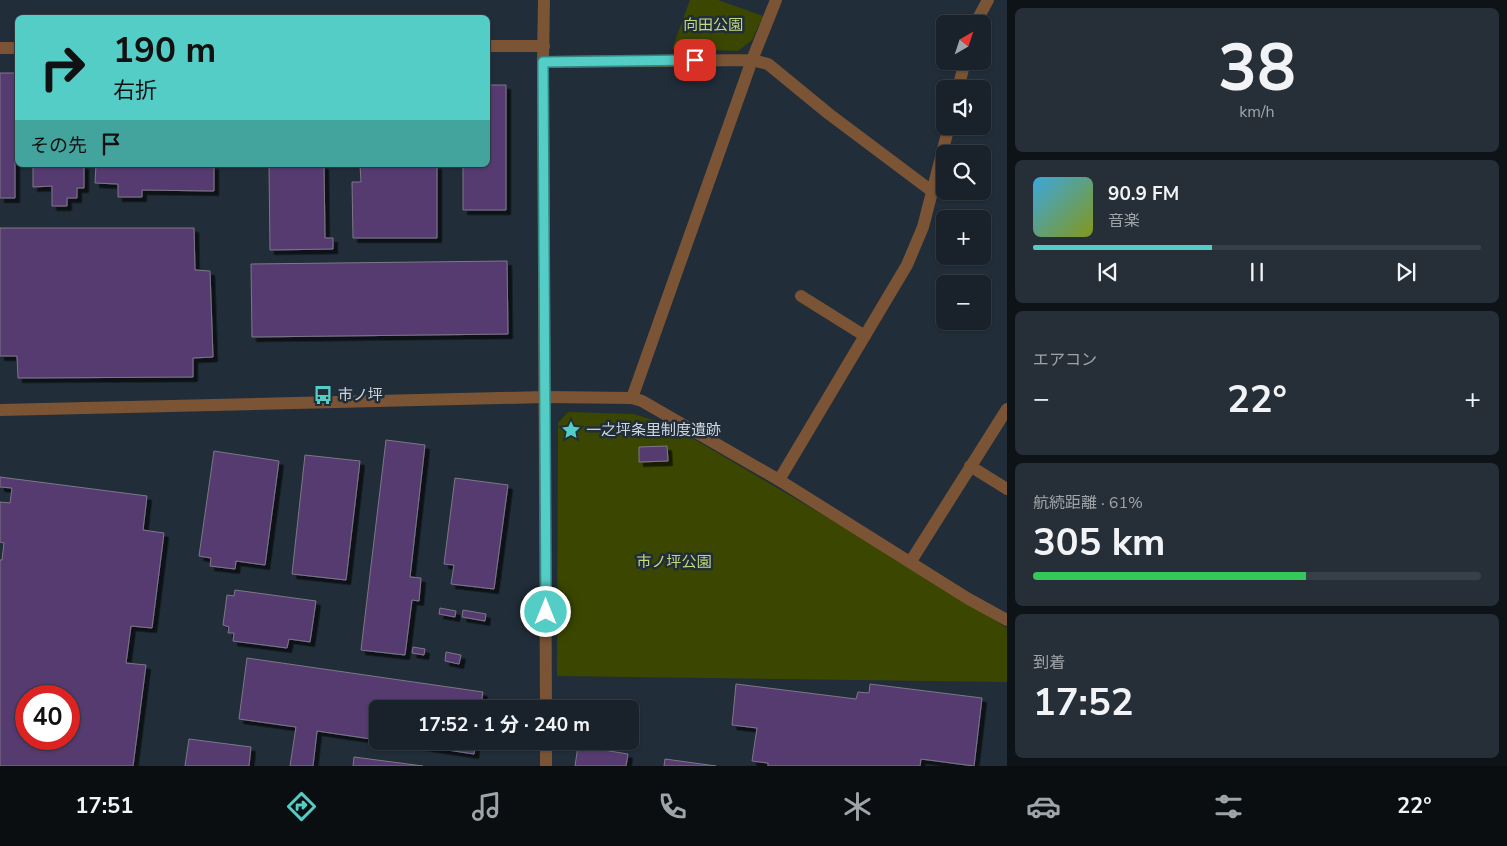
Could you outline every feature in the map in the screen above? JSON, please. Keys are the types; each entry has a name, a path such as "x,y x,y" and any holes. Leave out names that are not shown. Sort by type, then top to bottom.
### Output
{"street":[{"path":"544,0 546,700"},
{"path":"632,398 752,60 776,0"},
{"path":"980,15 988,0"},
{"path":"490,46 544,46"},
{"path":"0,48 15,48"},
{"path":"543,62 752,60 768,64 829,114 933,192"},
{"path":"779,480 907,265 924,227 947,135"},
{"path":"801,296 865,336"},
{"path":"0,410 545,397 632,398 642,401 779,480 967,598 1007,620"},
{"path":"910,561 1007,409"},
{"path":"970,466 1007,489"},
{"path":"546,750 546,766"}],"green space":[{"name":"向田公園","path":"690,0 718,0 763,16 752,40 738,51 672,49"},
{"name":"市ノ坪公園","path":"568,412 634,414 672,426 908,565 1007,628 1007,682 557,676 558,423"}],"building":[{"path":"0,73 15,73 15,198 0,198"},
{"path":"490,85 506,85 506,210 463,210 463,167 490,167"},
{"path":"33,167 84,167 84,188 77,188 77,198 67,198 67,206 52,206 52,186 33,187"},
{"path":"96,167 214,167 214,191 142,190 142,197 118,197 118,184 95,183"},
{"path":"269,167 324,167 325,238 333,238 333,249 270,250"},
{"path":"360,167 437,167 437,238 353,238 352,182 361,182"},
{"path":"0,228 194,228 195,270 210,271 213,357 193,358 193,377 18,378 17,356 0,356"},
{"path":"507,261 508,334 252,337 251,264"},
{"path":"386,440 425,445 410,577 421,578 419,601 412,600 405,655 361,650"},
{"path":"667,446 668,461 639,462 639,447"},
{"path":"214,451 279,461 265,565 236,561 235,569 210,566 211,558 199,556"},
{"path":"305,455 360,461 346,580 292,574"},
{"path":"0,477 147,496 143,530 164,533 152,628 131,626 126,663 146,665 133,766 0,766 0,560 2,560 4,543 0,542 0,502 10,503 12,488 0,487"},
{"path":"455,478 508,485 494,589 451,584 454,565 444,564"},
{"path":"235,590 316,601 310,642 289,639 287,648 233,641 234,633 228,633 229,627 223,625 227,595 234,596"},
{"path":"440,608 456,611 455,617 439,614"},
{"path":"463,610 486,614 485,621 462,617"},
{"path":"413,647 425,649 424,655 412,653"},
{"path":"446,652 461,655 459,664 445,661"},
{"path":"247,658 483,692 482,700 369,700 369,739 317,731 313,766 290,766 296,727 239,719"},
{"path":"736,684 856,699 858,692 869,693 870,684 982,698 974,766 921,759 920,766 768,766 768,763 752,761 757,728 732,725"},
{"path":"189,739 251,747 249,766 185,766"},
{"path":"448,750 475,750 474,754"},
{"path":"577,750 603,750 628,754 626,766 575,766"},
{"path":"354,757 423,766 353,766"},
{"path":"665,759 716,766 664,766"}],"place":[{"name":"市ノ坪","path":"323,395"},
{"name":"一之坪条里制度遺跡","path":"571,430"}],"route":[{"path":"546,612 543,62 695,60"}]}
